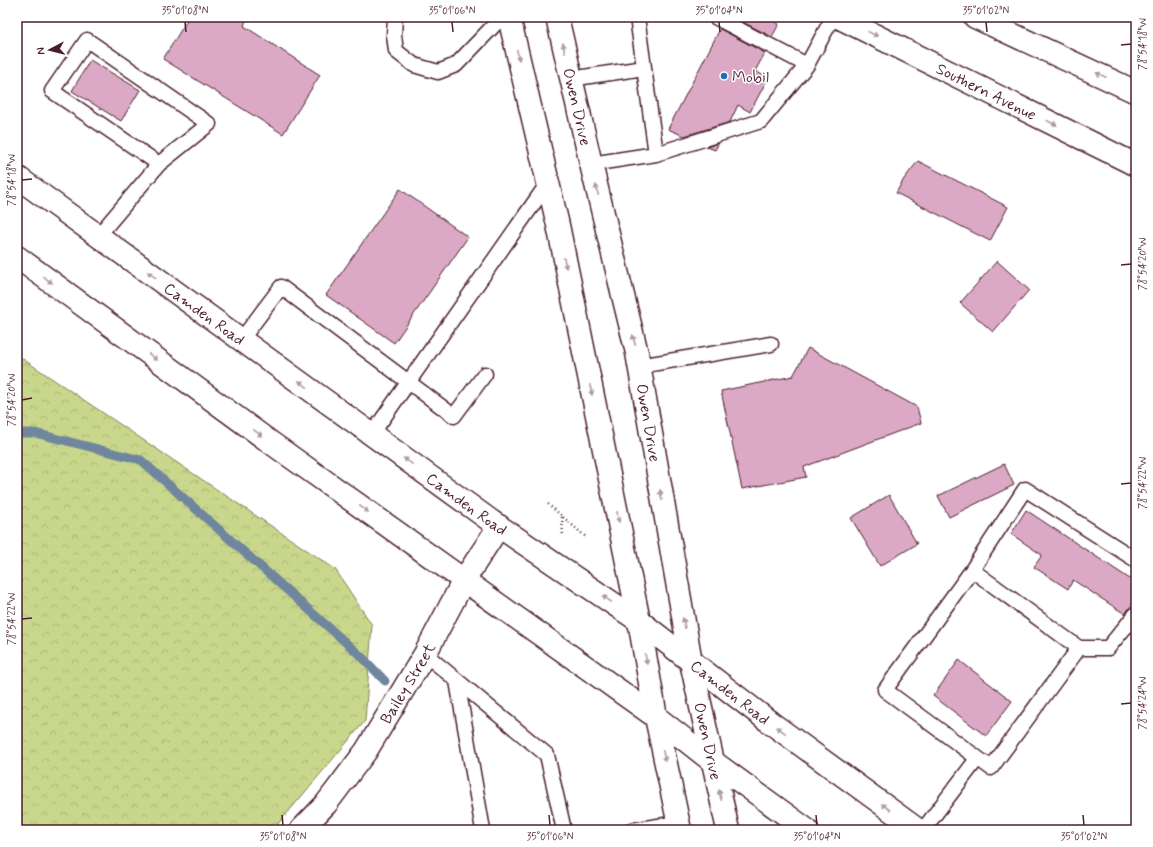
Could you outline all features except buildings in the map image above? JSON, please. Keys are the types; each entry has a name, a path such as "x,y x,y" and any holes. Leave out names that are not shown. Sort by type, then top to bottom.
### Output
{"main road":[{"path":"509,17 548,183 639,621 656,717 679,827"},
{"name":"Owen Drive","path":"557,17 590,164 637,353 690,662 728,830"},
{"name":"Southern Avenue","path":"838,17 1136,165"},
{"path":"975,17 1136,92"},
{"name":"Camden Road","path":"17,177 499,526 639,621 690,662 771,723 918,830"},
{"path":"17,257 264,438 656,717 712,761 807,830"},
{"name":"Bailey Street","path":"301,830 326,804 366,751 425,654 464,580 499,526"}],"lane":[{"path":"394,17 396,51 414,65 438,72 456,65 502,17"},
{"path":"637,17 656,154"},
{"path":"715,17 807,65"},
{"path":"590,164 656,154 761,121 807,65 833,17"},
{"path":"98,236 159,164 209,124 87,40 52,91 159,164"},
{"path":"570,79 644,68"},
{"path":"372,434 548,183"},
{"path":"241,340 281,287 454,416 485,374"},
{"path":"639,366 771,344"},
{"path":"1079,648 991,768 885,690 972,570 1025,489 1136,560"},
{"path":"972,570 1079,648 1108,648 1136,614"},
{"path":"425,654 547,755 564,830"},
{"path":"457,681 483,830"},
{"path":"923,830 977,759"},
{"path":"632,830 679,827"}],"path":[{"path":"548,504 587,538"},
{"path":"562,517 563,537"}],"green space":[{"path":"17,355 335,569 372,625 365,721 273,830 17,830"}],"waterway":[{"path":"17,433 35,433 141,460 363,658 385,681"}],"place":[{"name":"Mobil","path":"724,76"}]}
